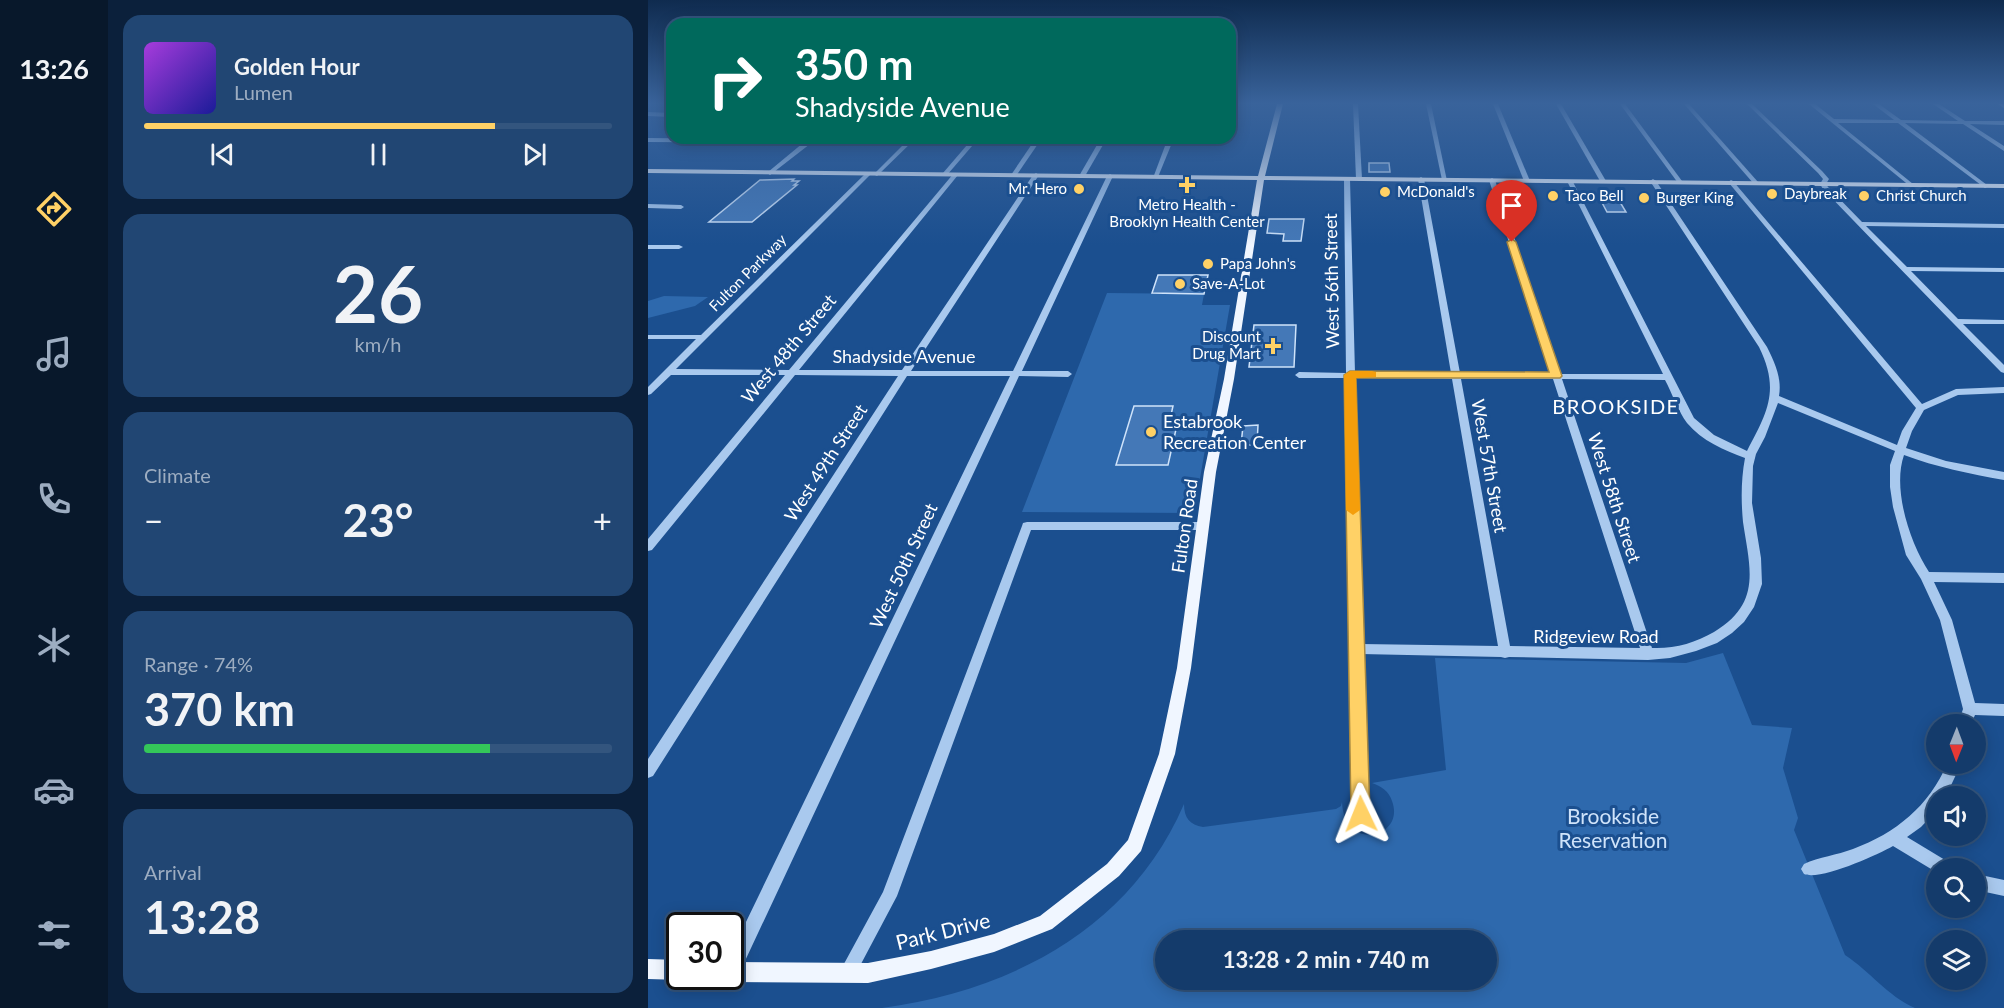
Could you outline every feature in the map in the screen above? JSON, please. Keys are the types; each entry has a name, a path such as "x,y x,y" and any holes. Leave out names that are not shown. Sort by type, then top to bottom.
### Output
{"main road":[{"name":"Fulton Road","path":"1135,845 1167,754 1184,668 1210,472 1229,379 1265,151"},
{"path":"648,171 2004,186"},
{"name":"Park Drive","path":"744,972 868,973 931,960 994,943 1046,923 1113,870 1135,845"},
{"path":"648,969 666,970"}],"street":[{"path":"770,173 797,151"},
{"path":"877,174 900,151"},
{"path":"945,174 965,151"},
{"path":"1014,175 1031,151"},
{"path":"1082,176 1096,151"},
{"path":"1155,177 1166,151"},
{"path":"1358,151 1359,179"},
{"path":"1439,151 1445,180"},
{"path":"1515,151 1527,181"},
{"path":"1585,151 1603,181"},
{"path":"1657,151 1680,182"},
{"path":"1728,151 1756,183"},
{"path":"1799,151 1826,179 1823,184 1825,188 2004,370"},
{"path":"1870,151 1911,185"},
{"path":"1939,151 1985,186"},
{"name":"Fulton Parkway","path":"648,392 868,174"},
{"name":"West 48th Street","path":"648,547 956,174"},
{"name":"West 49th Street","path":"648,771 904,374 1036,175"},
{"name":"West 50th Street","path":"744,945 1110,176"},
{"name":"West 56th Street","path":"1347,179 1355,649 1361,814"},
{"name":"West 57th Street","path":"1421,179 1505,653"},
{"name":"West 58th Street","path":"1492,180 1648,655"},
{"path":"1570,181 1690,420 1703,434 1727,448 1750,456"},
{"name":"Ridgeview Road","path":"1355,649 1648,655 1696,647 1718,637 1740,617 1755,594 1758,576 1747,497 1750,456 1777,393 1773,368 1766,352 1653,181"},
{"path":"1731,182 1921,408"},
{"path":"648,206 681,207"},
{"path":"1859,224 2004,226"},
{"path":"648,247 679,248"},
{"path":"1904,269 2004,270"},
{"path":"1954,321 2004,322"},
{"path":"648,337 703,337"},
{"name":"Shadyside Avenue","path":"668,372 1068,374"},
{"path":"1299,375 1668,377"},
{"path":"1968,714 1970,709 1946,620 1926,577 1912,555 1898,507 1895,465 1899,450 1921,408 1956,392 2004,390"},
{"path":"1775,398 1899,450 1964,470 2004,476"},
{"path":"847,973 889,896 1027,526 1203,526"},
{"path":"1926,577 2004,578"},
{"path":"1970,709 2004,710"},
{"path":"1809,869 1866,853 1894,838 1923,814 1941,790 1949,774"},
{"path":"1894,838 1928,858"},
{"path":"1986,884 2004,888"}],"green space":[{"path":"1107,293 1204,294 1202,305 1230,305 1194,513 1022,512"},
{"path":"664,296 708,297 695,306 648,318 648,301"},
{"name":"Brookside Reservation","path":"1723,653 1752,725 1792,728 1783,768 1798,818 1794,830 1845,955 1895,997 1915,1008 882,1008 930,999 976,986 1020,969 1062,946 1099,919 1132,886 1161,848 1184,804 1189,820 1203,827 1336,809 1341,806 1342,802 1345,818 1353,829 1362,834 1383,831 1390,824 1394,814 1392,801 1384,789 1372,783 1446,770 1435,658 1686,663"}],"building":[{"path":"1369,163 1389,163 1390,172 1369,172"},
{"path":"794,179 792,181 799,181 794,185 797,185 752,222 709,222 760,180"},
{"path":"1599,197 1617,197 1626,212 1607,212"},
{"path":"1269,219 1304,219 1301,241 1283,241 1284,234 1267,233"},
{"name":"Save-A-Lot","path":"1158,275 1208,275 1204,294 1152,293"},
{"name":"Discount Drug Mart","path":"1254,325 1296,325 1294,367 1249,367"},
{"name":"Estabrook Recreation Center","path":"1134,406 1173,406 1169,424 1177,425 1168,465 1116,465"},
{"path":"1258,425 1257,445 1241,445 1243,426"}],"slow traffic":[{"path":"1353,510 1350,375 1372,375"}],"place":[{"name":"Metro Health - Brooklyn Health Center","path":"1187,185"},
{"name":"Mr. Hero","path":"1079,189"},
{"name":"McDonald's","path":"1385,192"},
{"name":"Daybreak","path":"1772,194"},
{"name":"Taco Bell","path":"1553,196"},
{"name":"Christ Church","path":"1864,196"},
{"name":"Burger King","path":"1644,198"},
{"name":"Papa John's","path":"1208,264"},
{"name":"Save-A-Lot","path":"1180,284"},
{"name":"Discount Drug Mart","path":"1273,346"},
{"name":"Estabrook Recreation Center","path":"1151,432"}],"district":[{"name":"BROOKSIDE","path":"1616,407"}],"route":[{"path":"1361,814 1355,649 1350,375 1556,376 1512,242"}]}
